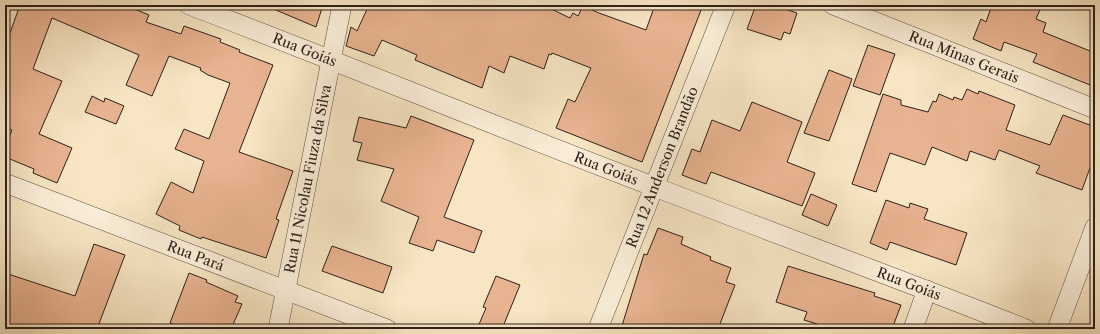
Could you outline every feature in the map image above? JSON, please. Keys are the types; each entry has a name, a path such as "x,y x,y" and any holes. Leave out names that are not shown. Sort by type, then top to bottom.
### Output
{"street":[{"name":"Rua Goiás","path":"188,5 331,59 654,187 1026,329"},
{"name":"Rua 11 Nicolau Fiuza da Silva","path":"278,329 342,5"},
{"name":"Rua 12 Anderson Brandão","path":"598,329 726,5"},
{"name":"Rua Minas Gerais","path":"833,5 1095,109"},
{"name":"Rua Pará","path":"5,183 387,329"},
{"path":"1057,329 1095,227"},
{"path":"913,329 927,290"}],"building":[{"path":"20,5 125,5 149,15 146,22 181,34 184,26 221,39 220,42 240,50 239,52 273,65 239,152 293,171 276,219 279,220 266,258 202,237 201,239 179,230 180,226 156,214 171,182 193,193 204,161 175,149 184,129 209,139 230,83 208,75 200,70 201,68 169,56 152,96 126,85 139,55 52,18 33,69 62,81 39,134 72,148 57,183 33,173 34,169 5,157 5,147 12,130 5,127 5,31 10,33"},
{"path":"264,5 323,5 316,27"},
{"path":"369,5 543,5 570,18 573,13 578,16 583,6 646,30 655,5 703,5 642,162 556,128 568,99 575,102 591,68 552,53 551,55 549,54 544,69 510,56 504,73 489,66 482,88 415,60 417,55 382,40 374,56 346,46 351,27 357,31"},
{"path":"756,5 773,5 797,13 790,34 784,32 781,40 747,29"},
{"path":"992,5 1042,5 1036,19 1046,23 1043,32 1095,53 1095,87 1033,62 1037,54 1004,42 1001,51 973,39 981,19 986,22"},
{"path":"868,45 895,54 880,95 853,86"},
{"path":"829,70 852,79 829,141 804,133"},
{"path":"967,89 978,94 979,91 1015,105 1006,130 1050,145 1063,115 1095,127 1095,154 1082,190 1036,173 1040,166 999,150 995,160 970,151 967,161 932,147 925,165 890,153 876,192 852,184 883,94 901,100 901,105 928,112 933,101 936,102 939,94 953,100 954,97 962,100"},
{"path":"92,96 104,102 105,98 124,106 116,124 85,112"},
{"path":"752,102 802,122 787,162 815,173 802,206 711,172 706,184 682,175 692,149 700,152 712,120 740,131"},
{"path":"411,116 474,140 444,217 482,231 474,253 437,240 433,251 409,243 419,217 381,201 394,169 357,160 362,143 353,141 359,117 406,128"},
{"path":"811,194 837,205 828,226 802,215"},
{"path":"886,200 909,208 910,203 928,209 924,219 967,233 956,265 890,242 887,250 870,243"},
{"path":"658,228 683,237 681,244 711,257 710,260 731,268 726,282 735,285 718,329 621,329 644,254 647,255"},
{"path":"94,244 125,255 97,329 5,329 5,273 75,296"},
{"path":"332,246 392,267 383,293 322,271"},
{"path":"788,266 875,293 874,296 901,305 892,329 815,329 817,324 804,320 807,312 776,302"},
{"path":"189,273 207,280 206,282 238,296 235,302 242,304 231,329 185,329 170,323"},
{"path":"496,276 520,285 502,329 477,329 486,308 483,307"}]}
